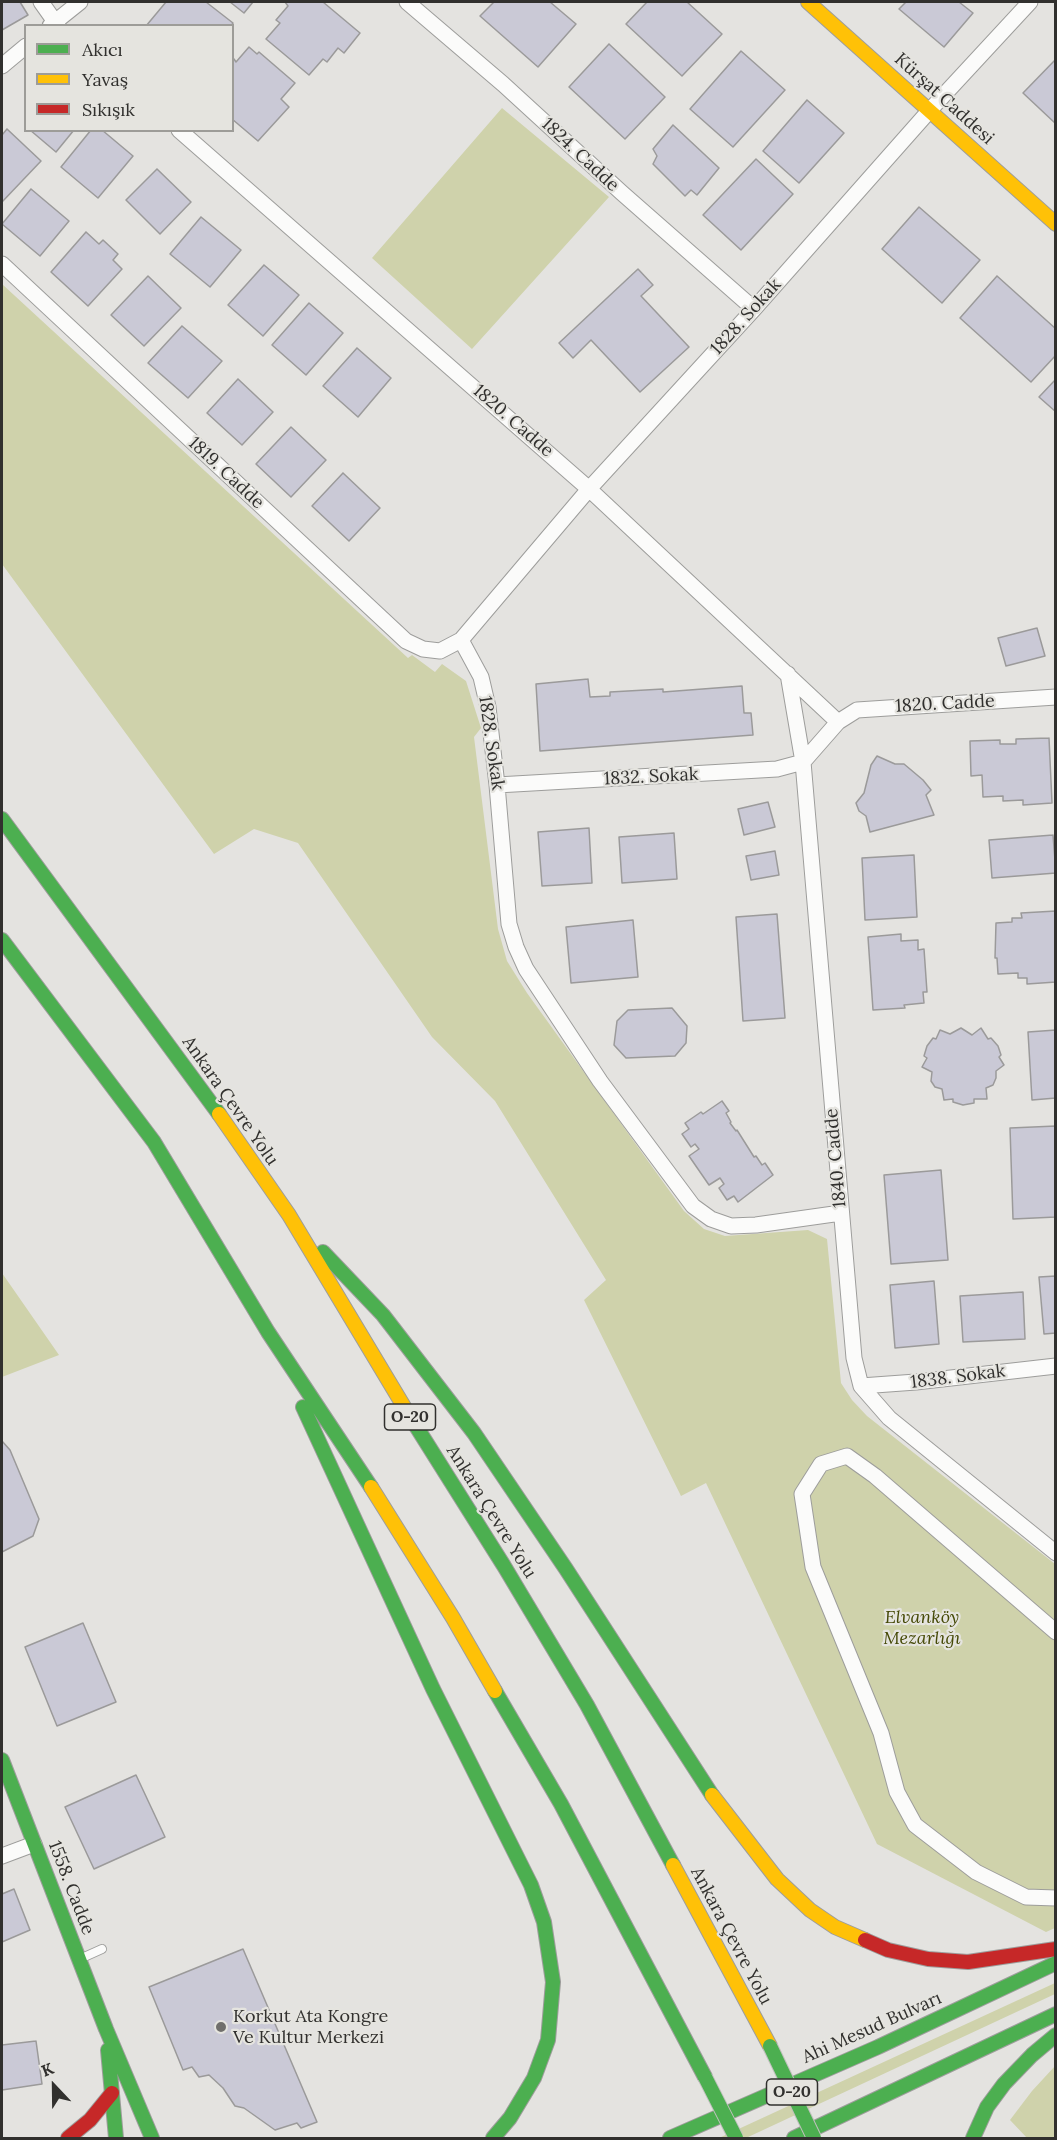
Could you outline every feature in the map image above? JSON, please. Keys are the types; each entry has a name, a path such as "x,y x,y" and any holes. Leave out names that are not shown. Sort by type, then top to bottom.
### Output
{"main road":[{"name":"Kürşat Caddesi","path":"808,2 1056,224"},
{"name":"Ankara Çevre Yolu","path":"2,819 209,1100 289,1215 388,1382 504,1566 587,1705 770,2046 814,2139"},
{"path":"2,940 154,1142 268,1332 348,1451 459,1629 561,1804 736,2139"},
{"path":"289,1215 383,1315 474,1433 566,1569 717,1802 777,1879 810,1910 835,1928 888,1950 927,1959 968,1962 1056,1949"},
{"path":"268,1332 433,1689 531,1885 544,1922 554,1982 548,2040 534,2078 510,2118 493,2139"},
{"name":"1558. Cadde","path":"2,1760 106,2029"},
{"name":"Ahi Mesud Bulvarı","path":"670,2139 1056,1963"},
{"path":"794,2139 1056,2014"},
{"path":"106,2029 116,2139"},
{"path":"106,2029 152,2139"},
{"path":"973,2139 987,2107 1004,2084 1032,2055 1056,2035"},
{"path":"68,2139 90,2120 112,2093"}],"street":[{"path":"41,2 54,24 80,2"},
{"name":"1824. Cadde","path":"407,2 503,84 621,193 754,309"},
{"name":"1828. Sokak","path":"841,1213 756,1225 731,1226 711,1219 693,1206 600,1081 526,969 516,947 509,924 488,707 481,676 461,640 589,489 1030,2"},
{"path":"2,66 24,48"},
{"name":"1820. Cadde","path":"181,132 589,489 838,722"},
{"name":"1819. Cadde","path":"2,264 406,641 423,649 440,651 461,640"},
{"name":"1840. Cadde","path":"788,674 803,762 854,1358 861,1386 889,1418 1056,1553"},
{"name":"1820. Cadde","path":"803,762 838,722 857,710 1056,697"},
{"name":"1832. Sokak","path":"497,785 753,772 803,762"},
{"name":"1838. Sokak","path":"861,1386 916,1383 1056,1365"},
{"path":"1056,1632 875,1476 847,1456 821,1464 802,1494 813,1567 881,1733 897,1792 915,1825 976,1872 1026,1897 1056,1898"},
{"path":"2,1856 34,1844"}],"lane":[{"path":"79,1959 102,1949"}],"green space":[{"path":"502,108 609,197 472,349 372,258"},
{"name":"Elvanköy Mezarlığı","path":"2,284 408,658 412,655 435,672 442,664 466,681 481,728 474,737 498,929 507,961 527,993 684,1211 704,1229 725,1236 808,1230 827,1239 841,1383 852,1400 867,1416 1055,1564 1055,1928 1046,1932 877,1844 706,1483 681,1496 584,1300 606,1280 495,1101 432,1037 298,843 254,829 214,854 2,564"},
{"path":"2,1273 59,1355 2,1377"},
{"path":"1055,1983 1055,1994 746,2138 719,2138"},
{"path":"1055,2066 1055,2138 1027,2138 1010,2120"}],"building":[{"path":"2,2 20,2 28,15 2,30"},
{"path":"166,2 206,2 233,23 232,24 148,24"},
{"path":"230,2 253,2 244,13"},
{"path":"285,2 323,2 360,33 344,53 338,48 327,62 323,59 309,75 266,39 280,23 276,20 288,6"},
{"path":"494,2 550,2 576,24 538,67 480,16"},
{"path":"647,2 687,2 722,34 682,76 626,24"},
{"path":"906,2 959,2 973,13 944,47 899,9"},
{"path":"609,44 665,97 625,139 569,87"},
{"path":"249,47 257,54 259,52 295,83 281,99 289,107 258,141 234,121 234,59 236,62"},
{"path":"741,51 785,90 733,147 690,109"},
{"path":"1056,59 1056,124 1023,93"},
{"path":"807,100 844,133 799,183 763,151"},
{"path":"673,125 719,168 697,195 691,190 685,196 653,164 657,156 653,149"},
{"path":"7,129 41,161 2,202 2,135"},
{"path":"32,132 72,132 56,152"},
{"path":"89,132 104,132 133,156 98,198 61,167"},
{"path":"756,159 793,194 741,250 703,215"},
{"path":"157,169 191,202 160,234 126,200"},
{"path":"31,189 69,221 40,256 2,224"},
{"path":"919,207 980,260 942,303 882,249"},
{"path":"201,217 241,250 210,287 170,254"},
{"path":"86,232 99,244 103,240 118,254 113,260 122,269 88,306 51,272"},
{"path":"264,265 299,295 263,336 228,305"},
{"path":"638,269 653,285 641,296 689,347 640,392 591,340 573,358 559,343"},
{"path":"148,276 181,308 144,346 111,315"},
{"path":"997,276 1056,329 1056,355 1031,382 960,318"},
{"path":"309,303 343,333 306,375 272,345"},
{"path":"182,326 222,361 188,398 148,363"},
{"path":"357,348 391,378 358,417 323,386"},
{"path":"238,379 273,412 242,445 207,413"},
{"path":"1056,379 1056,412 1039,397"},
{"path":"291,427 326,460 291,497 256,464"},
{"path":"343,473 380,508 349,541 312,506"},
{"path":"1037,628 1045,656 1006,666 998,638"},
{"path":"588,679 590,697 610,696 610,692 663,689 663,692 742,686 744,713 751,713 753,735 540,751 536,684"},
{"path":"1049,738 1052,803 1023,805 1023,800 1003,801 1003,796 983,797 982,775 971,776 970,741 1000,740 1000,744 1016,744 1016,739"},
{"path":"877,756 895,764 904,764 923,780 931,790 926,795 934,815 870,832 866,816 859,811 856,803 864,793 871,765"},
{"path":"768,802 775,827 744,835 738,809"},
{"path":"589,828 592,883 542,886 538,832"},
{"path":"674,833 677,879 622,883 619,837"},
{"path":"1053,835 1056,873 992,878 989,840"},
{"path":"775,851 779,875 751,880 746,856"},
{"path":"914,855 917,917 865,920 862,858"},
{"path":"1056,911 1056,982 1027,984 1027,978 1018,978 1018,973 998,974 997,958 995,958 996,923 1012,922 1012,918 1022,918 1021,913"},
{"path":"777,914 785,1018 743,1021 736,917"},
{"path":"633,920 638,977 571,983 566,927"},
{"path":"901,934 901,941 918,940 918,950 924,949 927,992 923,992 924,1003 904,1005 905,1008 873,1010 868,937"},
{"path":"672,1008 687,1026 686,1043 675,1056 626,1058 614,1045 617,1021 628,1010"},
{"path":"961,1028 972,1035 981,1028 988,1039 991,1038 998,1046 1001,1055 999,1057 1004,1065 996,1071 993,1085 986,1088 987,1099 974,1099 974,1103 963,1105 953,1102 953,1099 944,1100 942,1089 935,1087 931,1081 932,1072 922,1067 927,1058 924,1056 927,1046 933,1038 936,1039 940,1030 950,1034"},
{"path":"1056,1030 1056,1098 1032,1100 1028,1032"},
{"path":"722,1101 729,1111 726,1113 730,1123 754,1157 756,1156 762,1165 765,1163 773,1175 738,1202 734,1196 727,1200 719,1188 724,1184 720,1178 709,1185 689,1156 699,1149 695,1144 691,1147 682,1134 689,1129 685,1123"},
{"path":"1056,1126 1056,1217 1013,1219 1010,1128"},
{"path":"941,1170 948,1260 891,1264 884,1175"},
{"path":"1056,1276 1056,1333 1044,1334 1039,1277"},
{"path":"934,1281 939,1344 895,1348 890,1285"},
{"path":"1023,1292 1025,1339 963,1342 960,1296"},
{"path":"2,1441 10,1450 39,1519 33,1536 2,1552"},
{"path":"83,1623 116,1702 57,1726 25,1647"},
{"path":"136,1775 165,1837 94,1869 65,1807"},
{"path":"14,1889 30,1930 2,1942 2,1894"},
{"name":"Korkut Ata Kongre Ve Kultur Merkezi","path":"243,1949 317,2122 301,2128 297,2123 275,2130 244,2108 235,2106 223,2088 209,2075 199,2077 192,2067 183,2070 149,1987"},
{"path":"36,2041 42,2084 2,2090 2,2045"}],"traffic: fast":[{"path":"2,819 219,1114"},
{"path":"2,940 154,1142 268,1332 371,1487"},
{"path":"323,1252 383,1315 474,1433 566,1569 712,1795"},
{"path":"303,1407 433,1689 531,1885 544,1922 553,1982 548,2040 534,2078 510,2118 493,2138"},
{"path":"409,1415 504,1566 587,1705 673,1865"},
{"path":"495,1691 561,1804 705,2077"},
{"path":"2,1760 106,2029 152,2138"},
{"path":"670,2138 878,2047 1056,1963"},
{"path":"794,2138 1056,2014"},
{"path":"973,2138 987,2107 1004,2084 1032,2055 1056,2035"},
{"path":"770,2046 814,2138"},
{"path":"108,2050 116,2138"},
{"path":"705,2077 736,2138"}],"traffic: slow":[{"path":"808,2 1056,224"},
{"path":"219,1114 289,1215 409,1415"},
{"path":"371,1487 453,1618 495,1691"},
{"path":"712,1795 777,1879 810,1910 835,1927 865,1940"},
{"path":"673,1865 770,2046"}],"traffic: jam":[{"path":"865,1940 888,1950 928,1959 968,1962 1056,1949"},
{"path":"68,2138 90,2120 112,2093"}],"place":[{"name":"Korkut Ata Kongre Ve Kultur Merkezi","path":"221,2027"}]}
